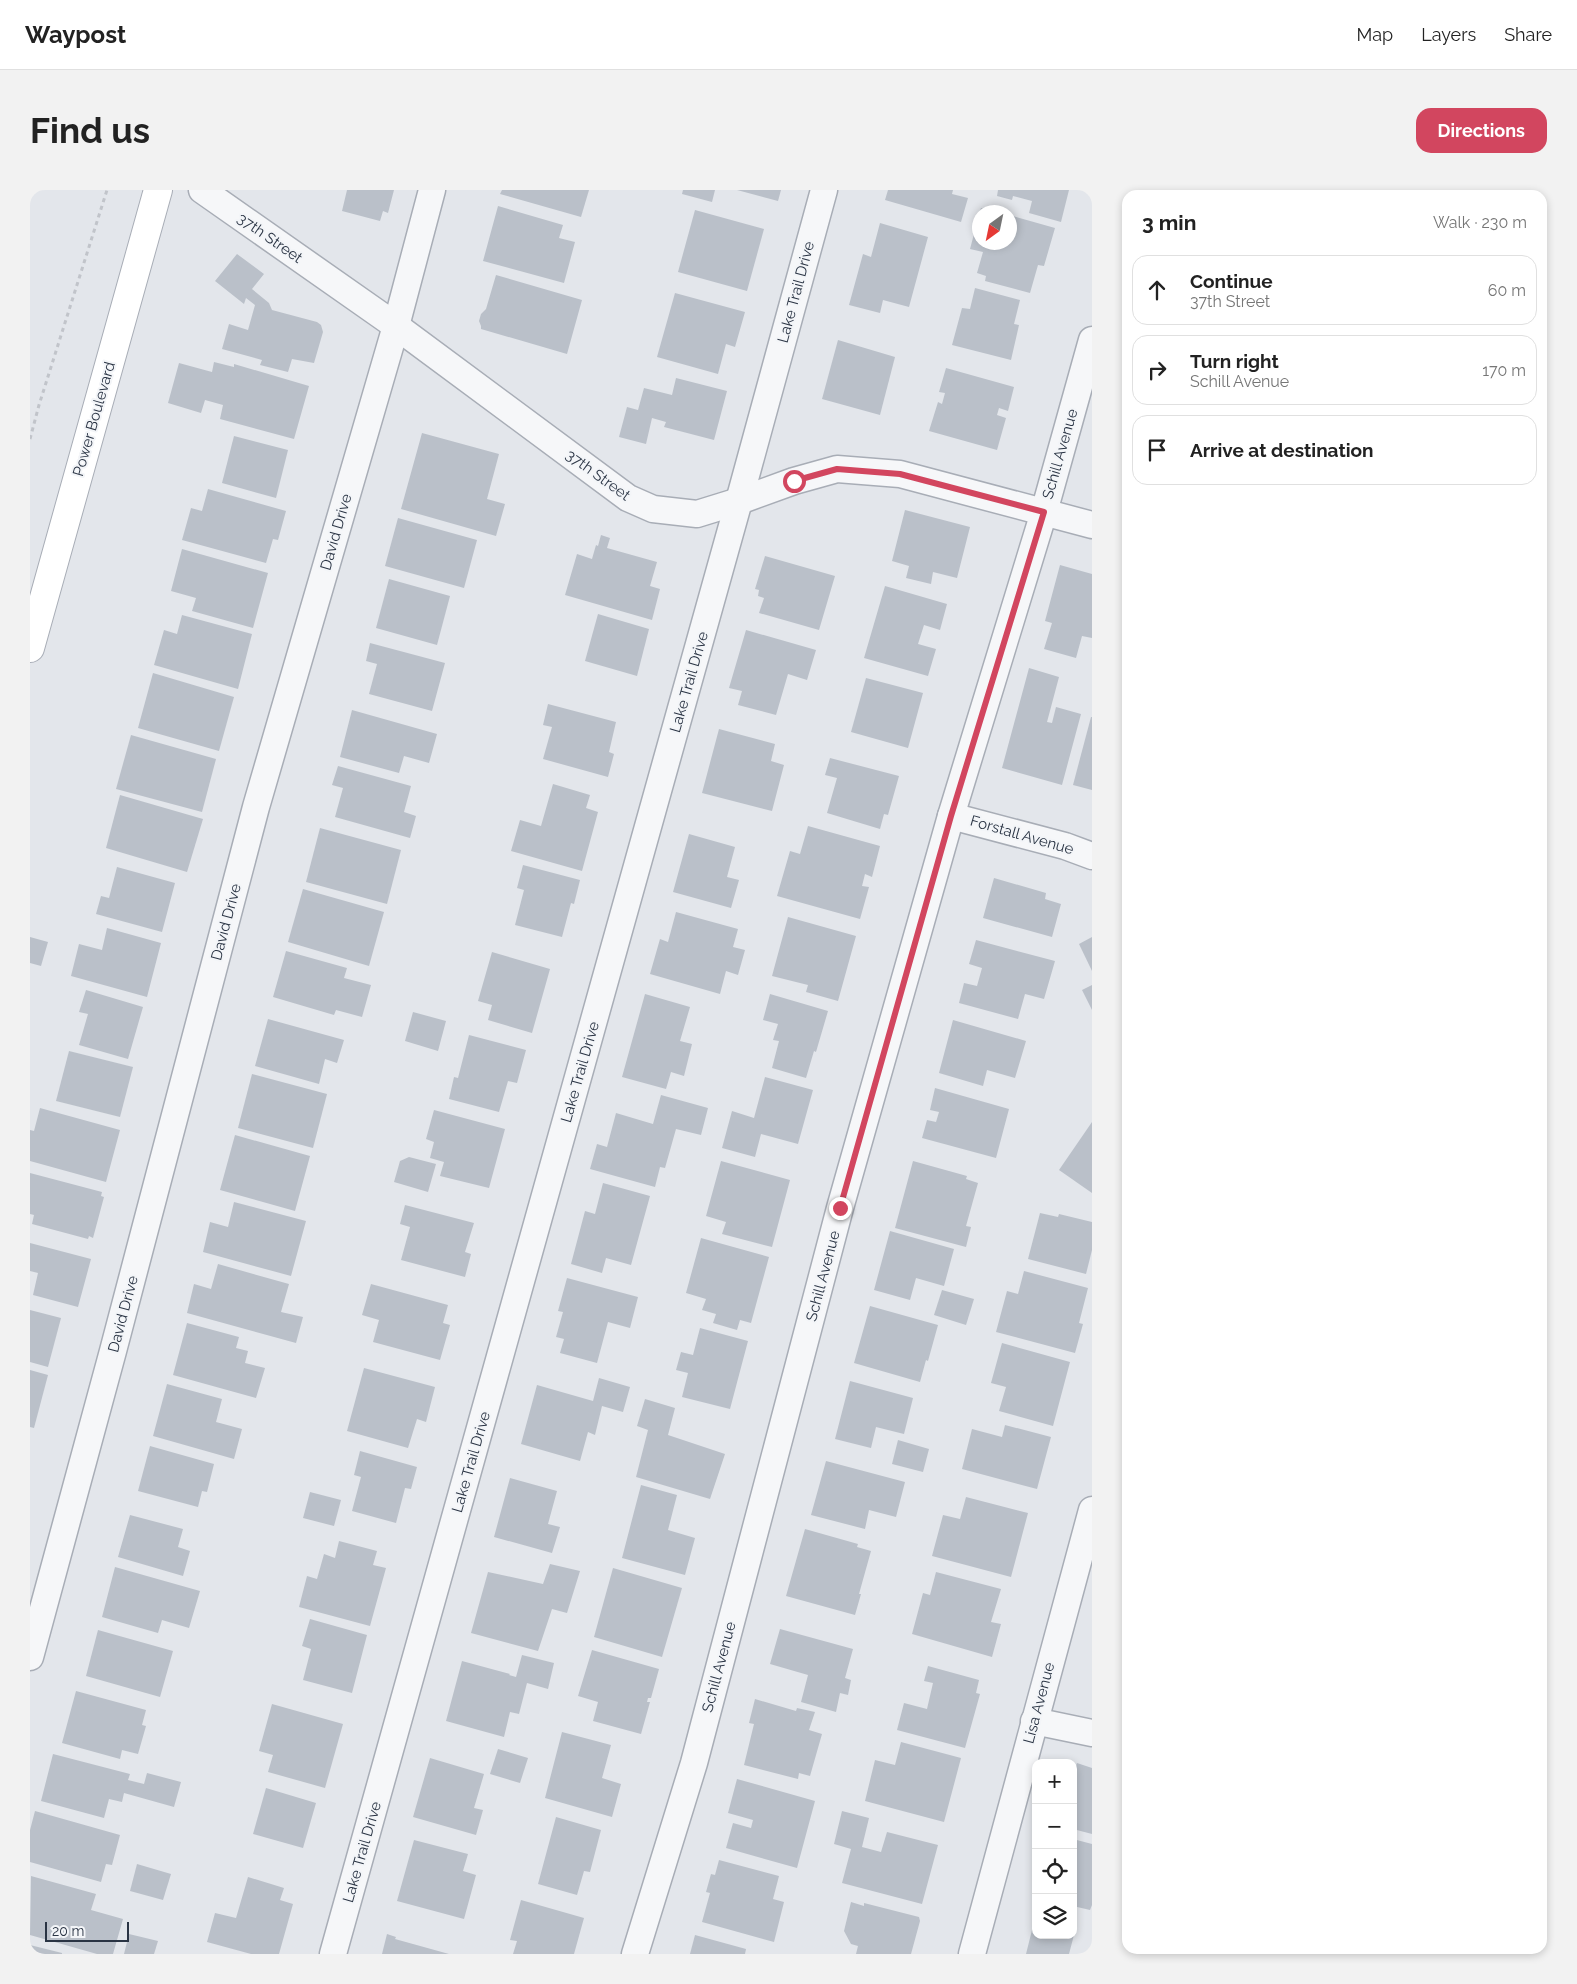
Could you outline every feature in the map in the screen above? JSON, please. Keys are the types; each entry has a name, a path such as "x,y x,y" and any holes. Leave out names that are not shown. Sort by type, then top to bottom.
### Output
{"street":[{"name":"Power Boulevard","path":"30,648 158,190"},
{"name":"37th Street","path":"202,190 396,326 628,498 653,509 697,514 739,502 794,481 837,469 900,474 1092,525"},
{"name":"David Drive","path":"30,1656 113,1351 256,807 396,326 432,190"},
{"name":"Lake Trail Drive","path":"333,1954 739,502 824,190"},
{"name":"Schill Avenue","path":"636,1954 694,1763 838,1217 951,816 1044,512 1092,340"},
{"name":"Forstall Avenue","path":"951,816 1065,846 1092,856"},
{"name":"Lisa Avenue","path":"972,1954 1092,1510"},
{"path":"1034,1721 1092,1733"}],"path":[{"path":"30,439 38,405 108,190"}],"building":[{"path":"347,190 394,190 388,213 383,211 380,221 342,211"},
{"path":"502,190 589,190 581,217 500,194"},
{"path":"683,190 715,190 712,202 682,194"},
{"path":"737,190 781,190 778,201"},
{"path":"888,190 953,190 952,194 968,198 961,222 885,200"},
{"path":"998,190 1069,190 1061,222 1029,213 1032,201 1013,196 1012,200 997,196"},
{"path":"498,206 563,225 559,238 575,242 564,283 483,261"},
{"path":"695,210 764,229 747,291 678,272"},
{"path":"1017,217 1055,228 1044,266 1038,265 1030,293 985,281 986,276 977,273 983,252 974,250 1017,250"},
{"path":"880,223 928,237 909,307 883,300 880,313 849,305 863,254 871,257"},
{"path":"237,254 264,274 252,289 269,303 272,310 317,322 321,325 323,332 314,363 292,359 288,372 260,365 262,360 222,349 229,324 248,330 255,305 246,298 244,304 215,281"},
{"path":"496,275 582,300 567,354 481,329 479,321 481,314 486,309"},
{"path":"975,288 1020,300 1014,324 1019,325 1011,360 952,345 962,308 970,309"},
{"path":"675,293 745,312 735,347 726,344 718,374 657,357"},
{"path":"838,340 895,357 880,415 822,399"},
{"path":"214,362 234,367 234,364 309,386 294,439 220,419 223,405 205,400 201,413 168,403 179,363 212,372"},
{"path":"946,368 1014,387 1008,411 999,408 997,415 1006,418 997,450 929,431 938,402 942,404 945,393 939,392"},
{"path":"676,378 727,391 714,440 664,427 666,422 652,418 646,444 619,437 627,407 638,410 644,388 672,395"},
{"path":"422,433 499,454 487,499 505,504 496,536 401,509"},
{"path":"234,436 288,450 276,498 222,483"},
{"path":"208,489 286,511 278,540 273,539 266,563 182,540 191,508 202,511"},
{"path":"905,510 970,527 957,578 933,572 931,584 906,578 909,566 892,561"},
{"path":"398,518 477,540 464,588 385,566"},
{"path":"601,535 610,538 607,548 657,562 650,586 660,589 652,620 565,595 577,554 592,559"},
{"path":"182,549 268,573 253,628 192,611 196,598 171,591"},
{"path":"765,556 835,576 819,630 759,613 764,598 758,596 759,590 755,589"},
{"path":"1060,565 1092,574 1092,638 1082,636 1076,658 1044,649 1052,623 1045,621"},
{"path":"389,579 450,596 437,645 376,628"},
{"path":"885,586 947,604 940,630 924,625 918,644 936,649 928,676 864,658"},
{"path":"598,614 649,629 637,676 585,661"},
{"path":"182,615 252,634 238,689 154,665 164,630 177,634"},
{"path":"746,630 816,650 807,680 788,674 776,715 738,705 742,691 729,688"},
{"path":"370,643 445,663 432,711 369,694 377,664 366,661"},
{"path":"1029,668 1059,677 1047,722 1052,723 1056,707 1081,714 1062,785 1002,768"},
{"path":"153,673 234,697 219,751 138,728"},
{"path":"866,678 923,693 908,748 851,732"},
{"path":"548,704 616,722 609,752 614,754 608,777 543,759 552,727 543,725"},
{"path":"352,710 437,734 429,763 404,756 399,773 340,757"},
{"path":"1092,717 1092,790 1073,785"},
{"path":"719,729 775,744 771,761 784,765 772,811 702,793"},
{"path":"131,735 216,759 202,812 116,789"},
{"path":"830,758 899,776 888,815 884,814 880,829 827,813 837,778 825,775"},
{"path":"338,766 411,786 404,812 416,816 410,838 335,817 343,788 332,785"},
{"path":"553,784 590,795 586,808 598,812 582,871 511,851 520,820 541,826"},
{"path":"120,795 203,819 187,872 106,848"},
{"path":"808,826 880,846 872,877 865,874 862,886 869,887 860,919 777,896 790,851 800,854"},
{"path":"320,828 401,850 387,904 306,882"},
{"path":"689,834 735,847 727,877 739,880 731,908 673,892"},
{"path":"523,865 580,880 574,904 571,903 562,937 515,925 524,890 517,888"},
{"path":"117,867 175,883 162,932 96,914 101,896 109,898"},
{"path":"994,878 1046,893 1045,899 1061,904 1052,937 983,918"},
{"path":"303,889 384,912 369,966 288,942"},
{"path":"676,912 738,929 733,947 745,950 738,975 726,971 720,994 650,974 660,939 668,942"},
{"path":"788,917 856,936 838,1001 806,992 808,985 772,976"},
{"path":"107,928 161,943 147,997 71,976 79,944 102,950"},
{"path":"30,937 48,942 41,966 30,963"},
{"path":"1092,937 1092,971 1079,944"},
{"path":"976,940 1055,961 1044,999 1025,994 1018,1019 959,1003 964,983 977,986 982,968 969,964"},
{"path":"286,951 347,968 344,978 371,985 362,1017 336,1010 334,1015 273,997"},
{"path":"492,952 550,969 532,1033 488,1020 492,1005 478,1001"},
{"path":"1092,985 1092,1010 1082,990"},
{"path":"86,990 143,1007 128,1059 79,1045 88,1014 79,1012"},
{"path":"645,994 690,1007 680,1041 692,1044 684,1076 671,1072 666,1089 622,1077"},
{"path":"770,994 828,1011 806,1078 772,1068 779,1041 773,1040 778,1024 763,1020"},
{"path":"413,1012 446,1021 438,1051 405,1041"},
{"path":"268,1019 344,1040 337,1063 325,1059 319,1084 255,1066"},
{"path":"953,1020 1026,1041 1015,1078 987,1070 983,1086 939,1073"},
{"path":"469,1035 526,1050 517,1083 508,1081 499,1112 449,1099 454,1077 458,1078"},
{"path":"69,1051 133,1067 120,1117 56,1101"},
{"path":"252,1074 327,1094 313,1148 238,1128"},
{"path":"765,1077 813,1090 798,1144 761,1134 755,1157 722,1148 732,1111 754,1118"},
{"path":"935,1088 1009,1109 996,1158 922,1138 927,1120 936,1122 939,1112 930,1110"},
{"path":"661,1095 708,1108 701,1135 676,1129 665,1168 660,1167 655,1187 590,1169 597,1144 607,1147 616,1113 653,1124"},
{"path":"40,1108 120,1130 106,1182 30,1161 30,1130 34,1131"},
{"path":"434,1110 505,1129 489,1188 440,1176 444,1162 430,1158 434,1142 426,1139"},
{"path":"1092,1122 1092,1193 1059,1170"},
{"path":"235,1135 310,1156 295,1211 220,1190"},
{"path":"409,1157 436,1164 428,1192 394,1182 400,1161"},
{"path":"721,1161 790,1180 772,1247 722,1234 726,1222 706,1216"},
{"path":"913,1161 967,1176 966,1179 978,1183 966,1226 971,1227 966,1247 895,1228"},
{"path":"30,1173 102,1192 101,1196 104,1197 93,1238 89,1236 88,1239 32,1224 34,1215 30,1214"},
{"path":"603,1183 650,1196 631,1265 606,1258 602,1273 571,1264 585,1211 595,1214"},
{"path":"234,1202 306,1221 291,1276 203,1252 210,1222 228,1227"},
{"path":"405,1205 474,1223 465,1252 471,1254 465,1277 401,1260 410,1227 400,1224"},
{"path":"1040,1213 1058,1217 1059,1214 1092,1222 1092,1250 1086,1274 1028,1259"},
{"path":"890,1231 954,1249 944,1286 916,1278 910,1300 874,1290"},
{"path":"701,1238 769,1257 751,1323 740,1320 737,1330 713,1323 716,1314 702,1310 706,1299 686,1293"},
{"path":"30,1243 91,1259 78,1307 33,1295 38,1273 30,1271"},
{"path":"218,1264 289,1284 281,1312 303,1317 296,1343 187,1313 194,1284 211,1289"},
{"path":"1024,1271 1088,1288 1079,1323 1083,1324 1075,1353 996,1332 1007,1291 1018,1294"},
{"path":"567,1278 638,1297 630,1328 608,1322 597,1363 560,1353 564,1339 556,1337 563,1312 558,1311"},
{"path":"371,1284 448,1305 443,1323 450,1325 440,1360 373,1342 379,1320 362,1315"},
{"path":"942,1290 974,1299 966,1325 934,1315"},
{"path":"870,1306 938,1325 920,1382 854,1363"},
{"path":"30,1310 61,1318 48,1367 30,1362"},
{"path":"187,1323 239,1337 236,1348 248,1351 245,1363 265,1368 256,1398 173,1375"},
{"path":"700,1328 748,1341 730,1409 682,1397 688,1373 676,1370 681,1352 693,1355"},
{"path":"1002,1343 1070,1362 1053,1426 999,1411 1006,1387 991,1383"},
{"path":"364,1368 435,1387 426,1422 417,1419 408,1448 347,1431"},
{"path":"30,1370 48,1375 34,1428 30,1427"},
{"path":"599,1378 630,1387 623,1412 602,1406 595,1435 588,1432 580,1461 521,1444 537,1385 593,1401"},
{"path":"850,1381 913,1398 904,1434 876,1427 871,1448 835,1439"},
{"path":"167,1384 222,1399 216,1422 242,1429 234,1459 153,1436"},
{"path":"645,1399 675,1408 668,1435 725,1454 710,1499 636,1477 648,1430 637,1426"},
{"path":"1005,1425 1051,1437 1037,1489 962,1469 972,1429 1002,1437"},
{"path":"898,1440 929,1449 923,1472 892,1464"},
{"path":"150,1446 214,1464 207,1492 202,1491 198,1507 138,1491"},
{"path":"360,1451 417,1467 411,1489 405,1488 396,1523 352,1511 361,1477 354,1475"},
{"path":"826,1461 905,1482 896,1517 869,1510 865,1529 811,1515"},
{"path":"510,1478 557,1491 548,1524 560,1527 552,1553 494,1537"},
{"path":"641,1485 677,1495 668,1530 695,1538 685,1575 622,1558"},
{"path":"310,1492 341,1500 334,1526 303,1518"},
{"path":"966,1497 1028,1513 1011,1577 932,1556 943,1515 960,1519"},
{"path":"130,1515 183,1529 178,1547 190,1551 183,1576 118,1557"},
{"path":"805,1529 858,1544 857,1547 871,1551 855,1615 786,1596"},
{"path":"339,1541 377,1551 373,1565 386,1568 370,1626 299,1607 307,1576 317,1579 324,1554 335,1558"},
{"path":"550,1564 580,1571 567,1613 552,1609 538,1651 471,1633 488,1572 543,1584"},
{"path":"115,1567 200,1591 189,1628 162,1620 158,1633 102,1617"},
{"path":"613,1568 682,1588 662,1657 594,1637"},
{"path":"936,1572 1001,1589 991,1622 1001,1624 992,1657 912,1634 923,1593 930,1595"},
{"path":"310,1619 367,1635 352,1693 303,1680 311,1649 302,1646"},
{"path":"780,1629 853,1649 845,1678 851,1680 848,1695 840,1693 836,1712 801,1702 808,1675 770,1664"},
{"path":"98,1630 173,1651 160,1697 86,1676"},
{"path":"592,1650 659,1669 651,1698 648,1698 647,1702 650,1702 641,1734 593,1721 598,1702 578,1696"},
{"path":"522,1655 554,1663 548,1689 527,1683 519,1714 510,1712 504,1737 446,1721 462,1661 516,1677"},
{"path":"928,1666 979,1680 976,1693 980,1694 965,1748 897,1730 904,1703 927,1709 933,1683 924,1681"},
{"path":"76,1691 146,1710 142,1725 146,1726 138,1754 122,1750 120,1759 62,1743"},
{"path":"755,1699 796,1711 797,1708 815,1712 809,1730 822,1734 810,1776 799,1773 798,1779 744,1765 754,1724 749,1723"},
{"path":"272,1704 343,1724 325,1788 268,1772 273,1755 259,1751"},
{"path":"562,1732 611,1745 602,1778 621,1784 612,1817 545,1798"},
{"path":"901,1742 961,1758 944,1822 865,1801 875,1760 895,1765"},
{"path":"498,1749 528,1758 520,1783 490,1774"},
{"path":"53,1754 130,1774 128,1780 144,1784 147,1773 181,1782 174,1807 124,1793 122,1802 109,1799 104,1818 41,1801"},
{"path":"430,1758 484,1774 474,1808 483,1810 476,1835 413,1817"},
{"path":"1077,1763 1092,1768 1092,1834 1077,1830"},
{"path":"737,1779 815,1801 797,1868 726,1848 733,1823 751,1828 753,1820 728,1813"},
{"path":"266,1788 316,1803 303,1848 253,1834"},
{"path":"35,1811 120,1835 112,1865 106,1864 101,1882 30,1862 30,1830"},
{"path":"842,1811 869,1818 862,1847 881,1852 887,1832 938,1845 922,1904 842,1883 851,1849 834,1844"},
{"path":"556,1817 601,1830 590,1872 584,1871 577,1895 538,1884"},
{"path":"414,1840 468,1854 463,1871 476,1875 464,1919 397,1901"},
{"path":"1077,1840 1092,1844 1092,1905 1090,1910 1077,1907"},
{"path":"719,1860 779,1876 773,1899 784,1902 774,1942 702,1922 710,1893 706,1892 711,1874 715,1875"},
{"path":"137,1864 171,1874 163,1900 130,1891"},
{"path":"31,1876 96,1894 91,1910 123,1919 113,1954 97,1954 30,1935"},
{"path":"248,1877 284,1888 280,1900 293,1904 279,1954 251,1954 207,1942 215,1913 236,1918"},
{"path":"521,1900 584,1918 574,1954 513,1954 517,1941 510,1940"},
{"path":"851,1902 864,1906 864,1903 919,1917 920,1921 911,1954 856,1954 858,1946 851,1944 844,1931"},
{"path":"1032,1930 1032,1939 1073,1939 1069,1954 1026,1954"},
{"path":"129,1934 158,1941 154,1954 124,1954"},
{"path":"387,1934 396,1937 395,1939 449,1954 382,1954"},
{"path":"695,1935 746,1949 745,1954 690,1954"},
{"path":"30,1945 62,1953 62,1954 30,1954"}],"route":[{"path":"794,481 837,469 900,474 1044,512 951,816 840,1208"}]}
